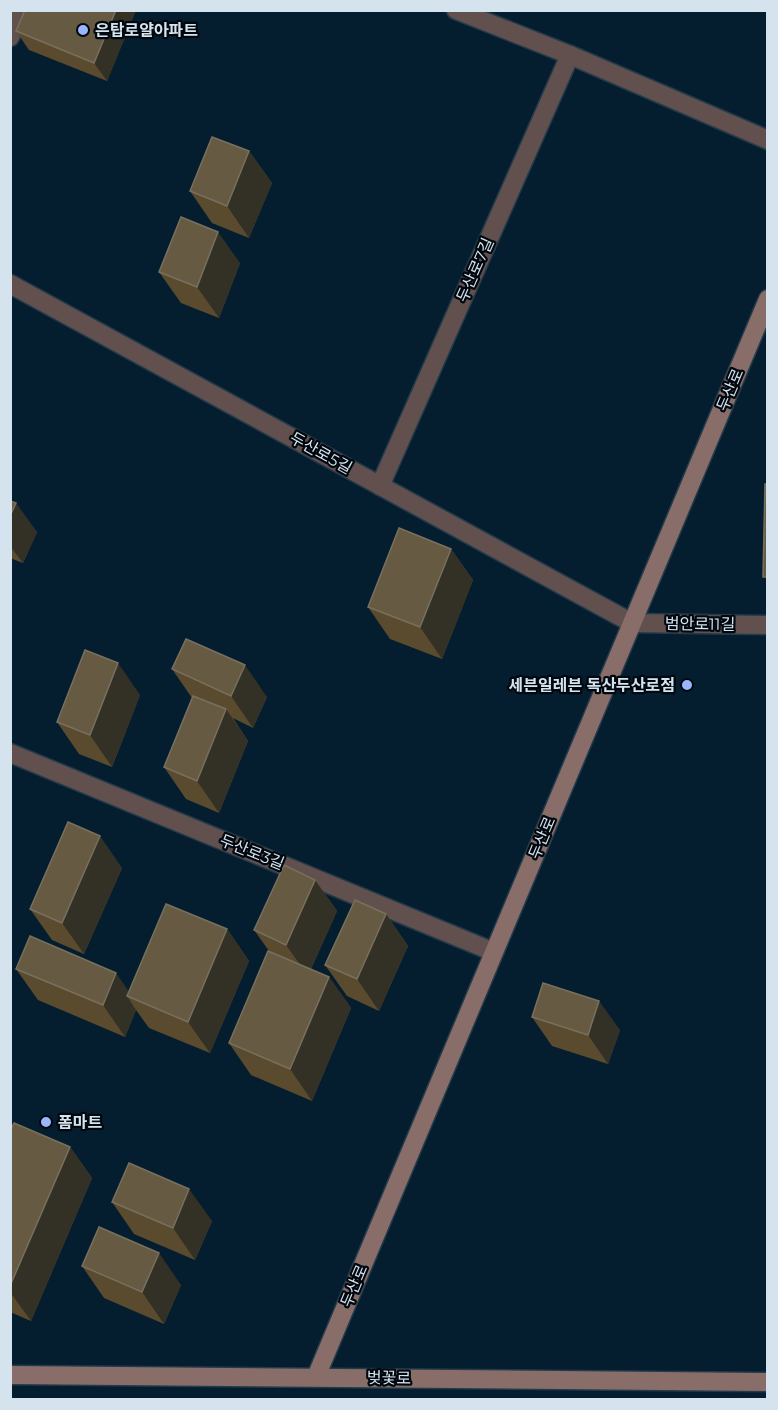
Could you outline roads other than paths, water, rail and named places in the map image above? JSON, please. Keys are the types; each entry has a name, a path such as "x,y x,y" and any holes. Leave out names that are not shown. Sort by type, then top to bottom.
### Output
{"street":[{"path":"10,37 22,10"},
{"path":"456,10 570,55 768,140"},
{"name":"두산로7길","path":"380,486 570,55"},
{"name":"두산로5길","path":"10,284 632,623"},
{"name":"두산로","path":"316,1377 768,299"},
{"name":"범안로11길","path":"632,623 768,625"},
{"name":"두산로3길","path":"10,753 494,952"},
{"name":"벚꽃로","path":"10,1375 768,1382"}],"place":[{"name":"은탑로얄아파트","path":"83,30"},
{"name":"세븐일레븐 독산두산로점","path":"687,685"},
{"name":"폼마트","path":"46,1122"}]}
